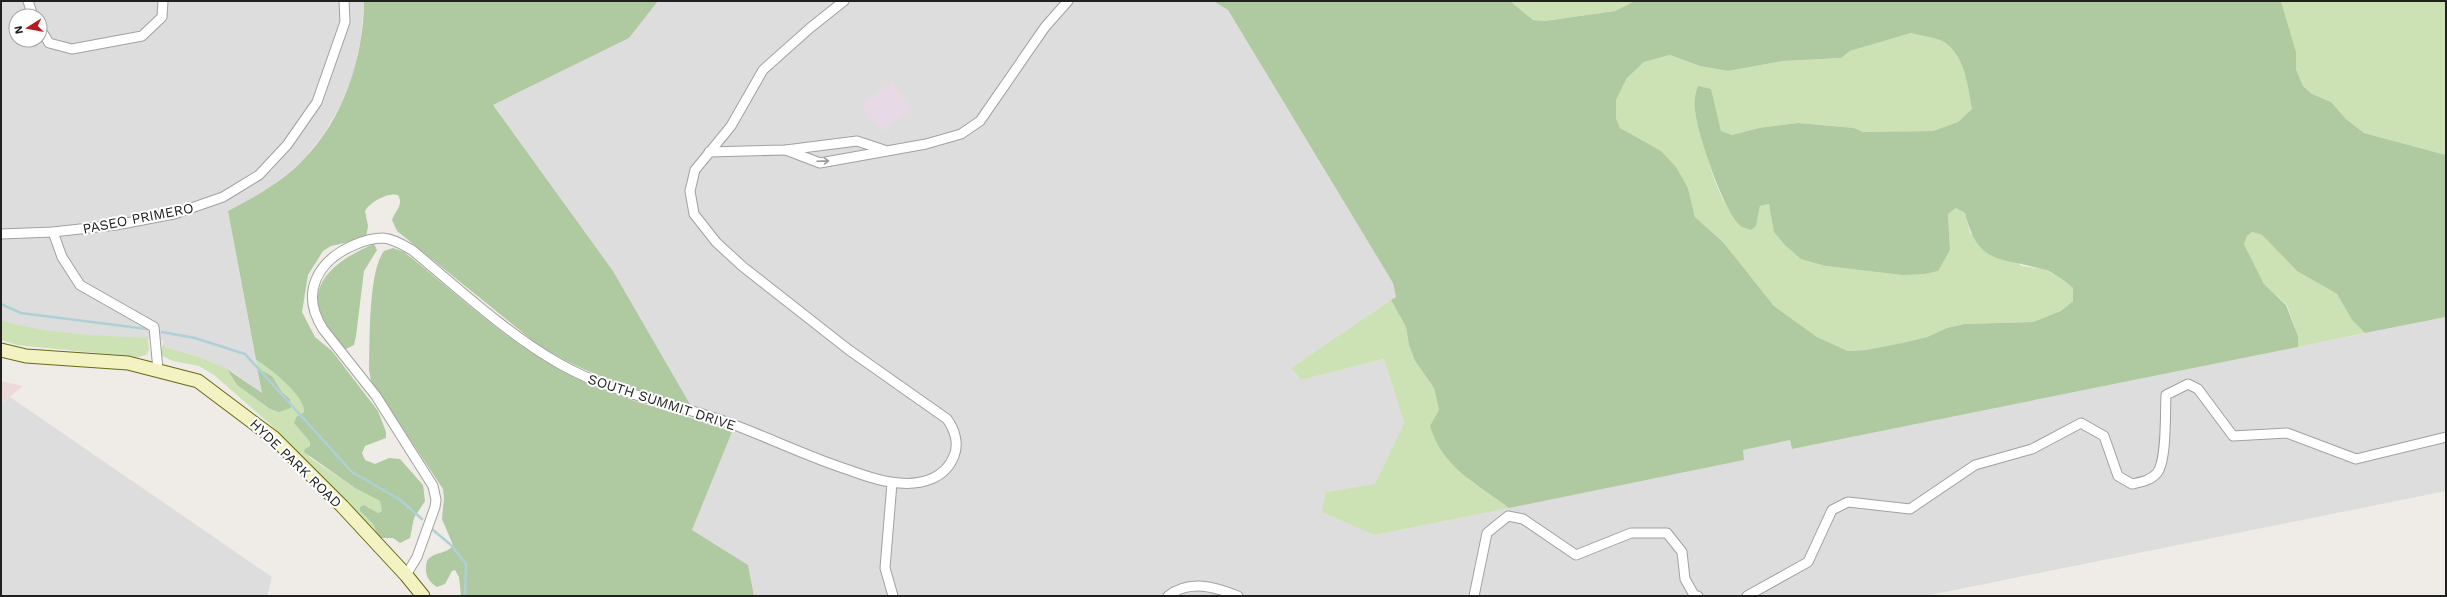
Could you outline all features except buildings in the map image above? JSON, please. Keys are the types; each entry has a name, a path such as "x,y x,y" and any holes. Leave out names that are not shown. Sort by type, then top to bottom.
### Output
{"main road":[{"name":"HYDE PARK ROAD","path":"1,350 26,356 128,363 198,380 274,438 406,575 422,596"}],"street":[{"path":"48,41 49,43 72,49 142,36 162,17 163,1"},
{"name":"PASEO PRIMERO","path":"1,234 53,232 116,225 192,209 223,197 259,175 287,145 317,102 345,22 344,1"},
{"name":"SOUTH SUMMIT DRIVE","path":"406,575 417,557 435,507 436,500 433,486 382,405 323,329 317,319 312,301 317,277 329,261 346,249 376,238 393,241 412,250 517,336 560,365 578,374 751,431 817,460 892,483 921,482 941,474 951,462 956,448 952,426 941,414 844,346 716,242 694,214 690,191 695,170 731,126 763,70 810,28 844,1"},
{"path":"786,150 820,163 939,141 961,134 980,121 1045,27 1068,1"},
{"path":"709,152 786,150 857,141 885,150"},
{"path":"53,232 62,257 80,285 154,327 158,370"},
{"path":"1747,596 1808,562 1832,510 1848,502 1910,509 1975,465 2032,449 2081,423 2104,436 2118,476 2132,484 2147,481 2158,472 2162,458 2166,395 2188,384 2198,389 2234,436 2287,433 2356,459 2446,437"},
{"path":"892,483 886,568 893,596"},
{"path":"1474,596 1487,533 1508,516 1522,519 1576,555 1631,533 1667,533 1682,552 1685,579 1694,595 1698,596"},
{"path":"1168,596 1176,590 1195,585 1218,588 1238,596"}],"shaded area":[{"path":"1,1 364,1 361,38 354,72 340,106 323,135 304,159 280,180 259,195 228,211 262,394 233,372 203,358 165,347 162,340 58,333 28,328 1,320"},
{"path":"658,1 1213,1 1228,10 1393,283 1396,297 1291,368 1301,380 1384,359 1404,423 1375,485 1326,492 1375,535 1744,460 1743,450 1790,440 1792,449 2446,317 2446,491 1925,596 754,596 748,565 692,530 732,432 699,420 613,271 493,105 629,38"},
{"path":"892,82 912,110 881,131 861,104"},
{"path":"1,381 23,386 1,404"},
{"path":"10,397 272,577 267,596 1,596 1,404"}],"green space":[{"path":"364,1 658,1 629,38 493,105 613,271 691,406 613,381 556,356 538,345 397,231 392,220 400,205 400,199 398,195 394,194 384,196 371,204 365,211 368,226 366,238 331,246 323,251 308,275 302,312 315,337 332,351 378,411 386,432 386,438 365,446 362,453 365,460 375,464 389,458 400,459 423,485 425,501 414,518 410,538 400,543 393,538 379,538 373,524 360,511 360,507 364,505 378,513 382,511 380,501 355,488 304,452 305,449 310,446 310,442 294,423 296,417 304,412 303,406 286,383 256,360 228,211 258,195 295,168 317,144 329,126 340,107 355,65 360,44"},
{"path":"1213,1 1510,1 1533,20 1545,21 1615,11 1635,1 2281,1 2296,52 2296,69 2303,86 2312,94 2331,102 2346,119 2364,133 2446,155 2446,317 2365,333 2352,320 2337,294 2297,271 2262,235 2252,232 2247,236 2244,244 2264,284 2286,305 2298,336 2298,347 1792,449 1790,440 1743,450 1744,460 1509,508 1462,473 1443,453 1430,426 1439,410 1434,388 1415,361 1409,345 1406,327 1391,300 1396,297 1393,283 1228,10","holes":["1911,33 1941,40 1957,55 1964,72 1972,109 1958,122 1933,131 1863,132 1854,128 1798,123 1759,128 1732,135 1721,131 1711,89 1698,86 1695,95 1697,121 1712,172 1727,207 1742,227 1751,230 1756,226 1760,206 1769,204 1774,232 1785,245 1801,259 1826,266 1902,275 1924,274 1938,271 1950,250 1948,214 1956,208 1965,213 1970,230 1976,242 1984,250 1992,256 2002,260 2046,270 2055,274 2073,288 2073,301 2061,311 2033,322 1964,324 1947,328 1927,337 1902,343 1866,350 1848,351 1817,337 1774,306 1723,242 1695,217 1688,188 1676,167 1661,151 1620,128 1616,118 1616,100 1627,78 1644,62 1670,55 1700,66 1728,71 1783,61 1841,58 1850,51"]},
{"path":"1510,1 1635,1 1615,11 1545,21 1533,20"},
{"path":"2281,1 2446,1 2446,155 2364,133 2346,119 2331,102 2312,94 2303,86 2296,69 2296,52"},
{"path":"1911,33 1941,40 1957,55 1967,82 1972,109 1958,122 1933,131 1863,132 1854,128 1798,123 1759,128 1732,135 1721,131 1718,120 1695,112 1714,178 1721,196 1730,211 1739,223 1751,230 1756,226 1760,206 1769,204 1772,217 1826,266 1902,275 1950,250 1948,214 1956,208 1965,213 1970,233 2022,266 2042,269 2059,276 2073,288 2073,301 2061,311 2033,322 1964,324 1947,328 1927,337 1902,343 1866,350 1848,351 1817,337 1774,306 1723,242 1695,217 1688,188 1637,139 1620,128 1616,118 1616,100 1627,78 1644,62 1670,55 1700,66 1728,71 1783,61 1841,58 1850,51"},
{"path":"2252,232 2262,235 2297,271 2337,294 2352,320 2365,333 2298,347 2298,336 2287,305 2264,284 2244,244 2247,236"},
{"path":"374,244 377,250 364,271 354,345 346,349 342,347 336,339 322,316 318,299 320,288 325,277 333,268 353,254"},
{"path":"393,248 404,252 497,328 536,356 556,368 577,379 620,396 732,432 692,530 748,565 754,596 461,596 459,577 455,570 452,571 445,584 437,587 434,585 427,576 427,561 453,545 442,519 444,498 443,489 371,381 369,370 372,290 379,261 384,251"},
{"path":"1391,300 1406,327 1409,345 1415,361 1434,388 1439,410 1468,479 1509,508 1375,535 1322,512 1326,492 1375,484 1404,423 1384,359 1301,380 1291,368"},
{"path":"1,320 38,329 92,335 148,338 149,350 146,355 137,357 17,345 1,340"},
{"path":"164,343 165,347 203,358 227,369 237,385 275,411 291,408 290,399 282,392 272,376 257,368 256,360 286,383 303,406 304,412 296,417 294,423 310,442 309,457 355,488 380,501 383,506 382,511 378,513 372,511 369,507 360,507 360,511 373,524 379,538 270,424 214,375 199,366 173,361 162,356 160,350"},
{"path":"257,368 272,376 282,392 290,399 291,408 279,412 270,409 237,385 227,369 262,393"}],"waterway":[{"path":"1,304 21,313 147,329"},
{"path":"162,332 195,338 245,354 352,472 399,499 422,519"},
{"path":"433,530 451,545 466,564 465,596"}]}
